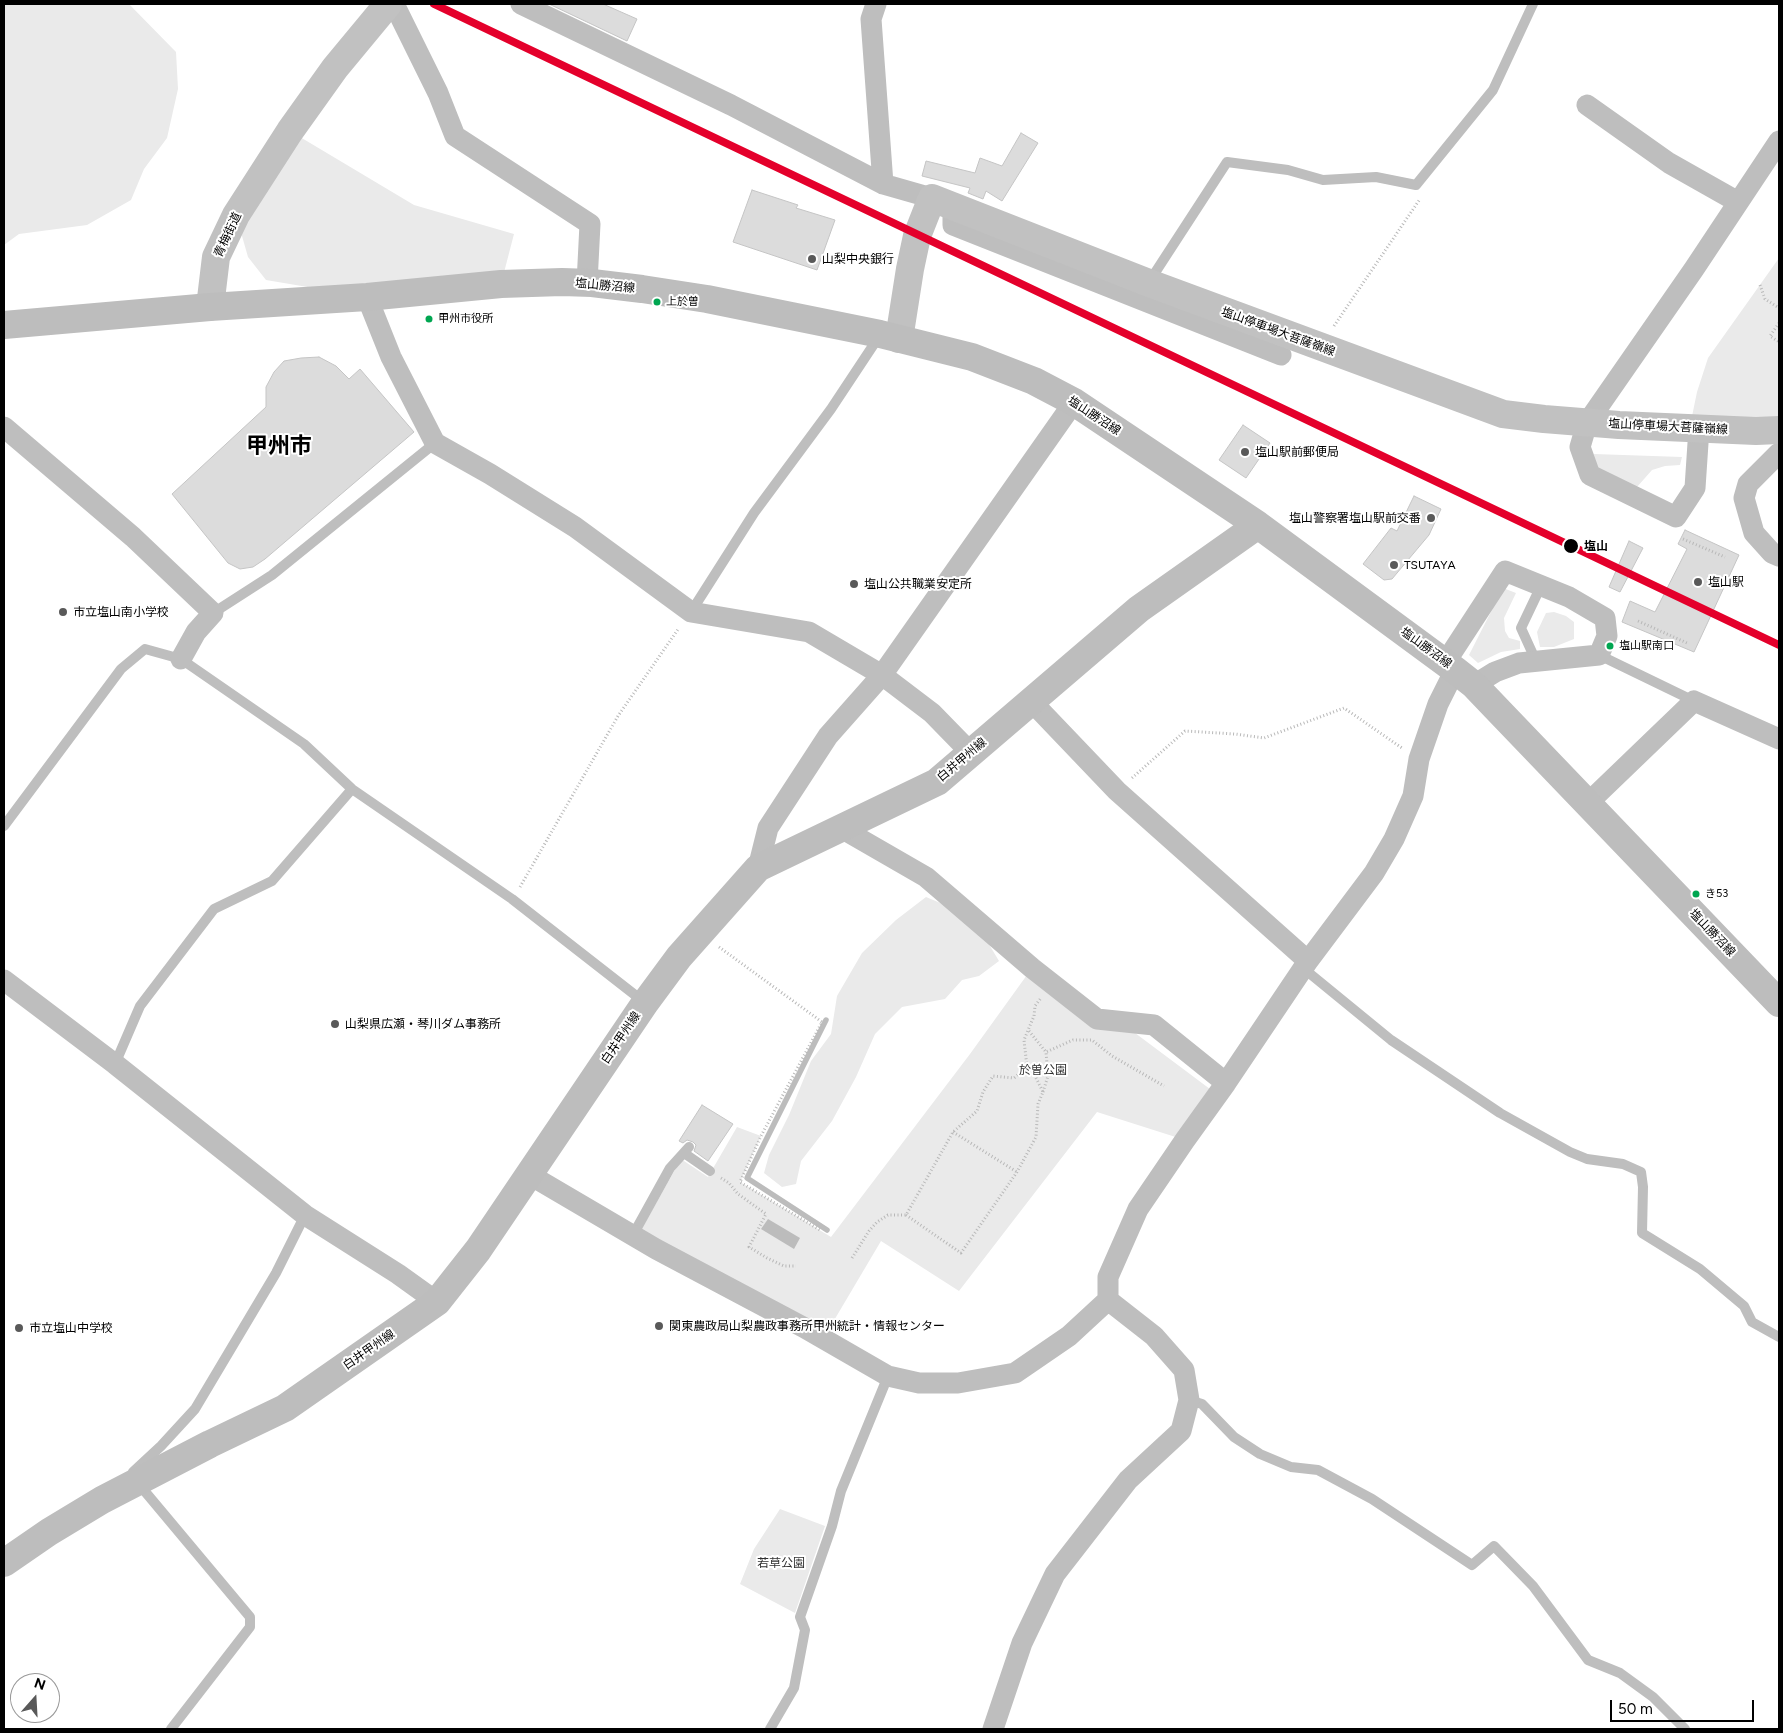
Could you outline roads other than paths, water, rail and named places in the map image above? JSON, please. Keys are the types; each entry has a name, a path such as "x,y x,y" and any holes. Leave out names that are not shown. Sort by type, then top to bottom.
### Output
{"main road":[{"name":"青梅街道","path":"210,307 216,257 236,214 335,68 388,4"},
{"path":"890,336 910,269 917,236 942,202"},
{"name":"塩山停車場大菩薩嶺線","path":"942,202 1320,348 1503,414 1587,423 1756,431 1779,430"},
{"name":"塩山勝沼線","path":"210,307 367,297 501,284 587,283 707,299 890,336 972,357 1034,381 1074,402 1258,525 1458,673 1588,803 1779,1003"},
{"path":"4,325 210,307"},
{"name":"白井甲州線","path":"4,1563 49,1532 102,1500 210,1444 285,1408 437,1302 478,1250 645,1003 679,957 758,868 937,782 1139,609 1258,525"}],"street":[{"path":"394,4 438,93 455,136 590,224 587,283"},
{"path":"521,4 732,106 883,184 942,202 953,225 1281,355"},
{"path":"876,4 871,19 883,184"},
{"path":"1587,105 1669,163 1738,202"},
{"path":"1699,428 1695,488 1676,516 1590,475 1580,447 1587,423 1694,269 1779,141"},
{"path":"367,297 390,358 435,443 490,474 575,527 691,612 809,632 882,675 932,713 971,753"},
{"path":"758,868 768,828 828,736 882,675 1074,402"},
{"path":"4,427 133,537 213,613 196,632 182,659"},
{"path":"1779,453 1748,484 1744,498 1754,532 1772,553 1779,556"},
{"path":"530,1175 633,1235 749,1300 803,1327 888,1376 919,1382 958,1383 1015,1373 1070,1336 1108,1300 1108,1277 1138,1210 1305,964 1374,873 1394,839 1413,796 1419,759 1438,704 1458,673 1505,571 1569,597 1605,618 1607,636 1599,654 1519,662 1495,672 1458,673"},
{"path":"1588,803 1694,701 1779,738"},
{"path":"1032,702 1117,791 1305,964"},
{"path":"840,828 926,877 1032,968 1097,1019 1154,1025 1226,1082"},
{"path":"4,980 115,1064 305,1215 398,1274 437,1302"},
{"path":"992,1729 1022,1643 1055,1574 1128,1480 1181,1431 1189,1400 1184,1370 1154,1336 1108,1300"}],"lane":[{"path":"1149,283 1226,162 1288,170 1323,180 1376,177 1416,185 1493,90 1533,4"},
{"path":"691,612 754,513 831,409 890,336"},
{"path":"213,613 272,575 435,443"},
{"path":"1536,661 1521,628 1541,586"},
{"path":"4,826 121,669 145,649 182,659 304,744 352,789 512,899 645,1003"},
{"path":"1599,654 1694,701"},
{"path":"115,1064 140,1006 214,909 272,881 352,789"},
{"path":"1305,964 1391,1040 1500,1113 1570,1152 1587,1159 1623,1164 1640,1172 1643,1187 1642,1233 1700,1269 1744,1306 1752,1322 1779,1337"},
{"path":"633,1235 670,1168 686,1150 710,1171"},
{"path":"102,1500 161,1446 196,1409 276,1273 305,1215"},
{"path":"770,1729 794,1688 804,1630 800,1617 832,1526 841,1491 888,1376"},
{"path":"1189,1400 1202,1404 1234,1437 1260,1454 1291,1467 1318,1470 1372,1498 1472,1565 1494,1546 1533,1586 1588,1660 1620,1672 1653,1697 1685,1729"},
{"path":"137,1482 250,1617 250,1627 171,1729"}],"waterway":[{"path":"826,1020 747,1178 827,1230"}],"place":[{"name":"山梨中央銀行","path":"812,259"},
{"name":"上於曽","path":"657,302"},
{"name":"甲州市役所","path":"429,319"},
{"name":"塩山駅前郵便局","path":"1245,452"},
{"name":"塩山警察署塩山駅前交番","path":"1431,518"},
{"name":"塩山","path":"1571,546"},
{"name":"TSUTAYA","path":"1394,565"},
{"name":"塩山駅","path":"1698,582"},
{"name":"塩山公共職業安定所","path":"854,584"},
{"name":"市立塩山南小学校","path":"63,612"},
{"name":"塩山駅南口","path":"1610,646"},
{"name":"き53","path":"1696,894"},
{"name":"山梨県広瀬・琴川ダム事務所","path":"335,1024"},
{"name":"関東農政局山梨農政事務所甲州統計・情報センター","path":"659,1326"},
{"name":"市立塩山中学校","path":"19,1328"}],"district":[{"name":"甲州市","path":"279,447"}],"park label":[{"name":"於曽公園","path":"1043,1070"},
{"name":"若草公園","path":"781,1563"}]}
